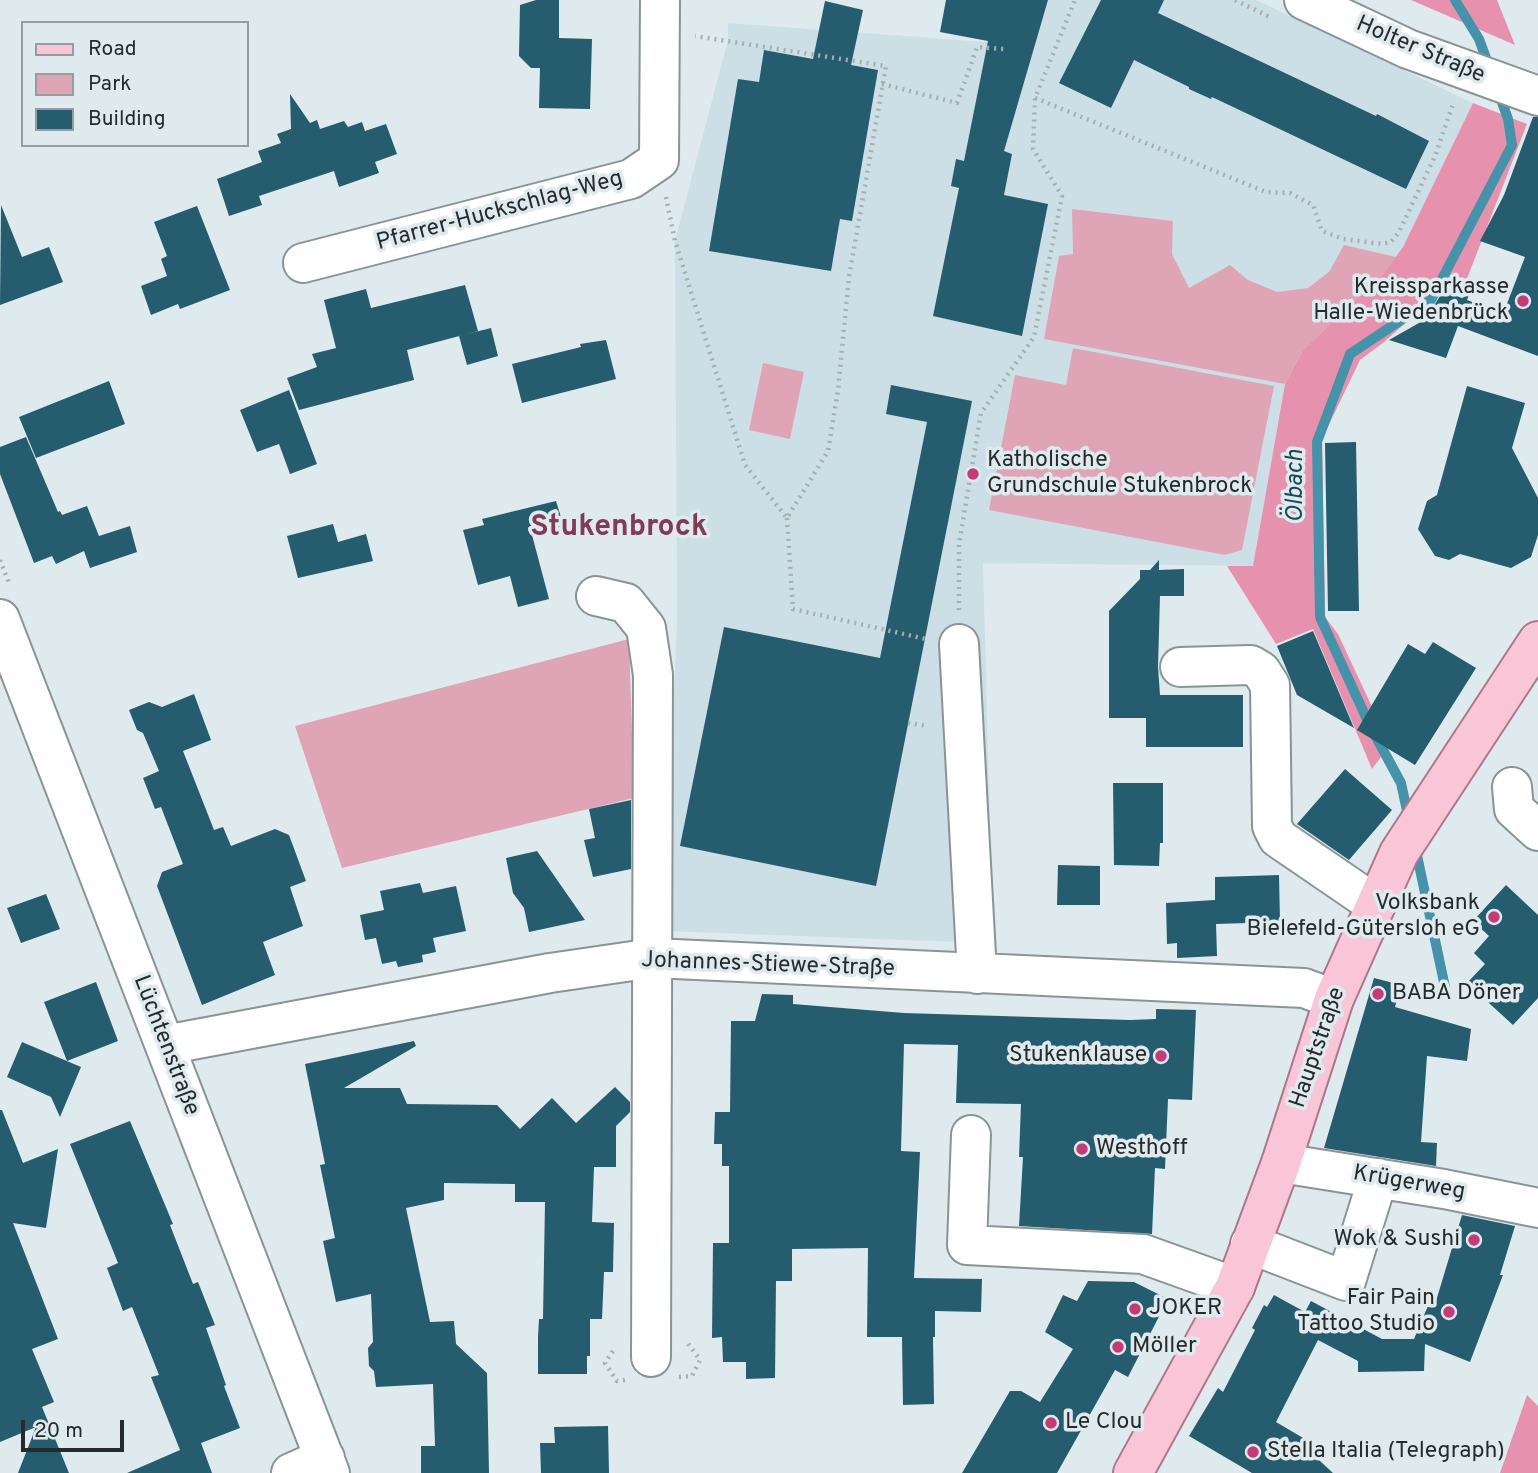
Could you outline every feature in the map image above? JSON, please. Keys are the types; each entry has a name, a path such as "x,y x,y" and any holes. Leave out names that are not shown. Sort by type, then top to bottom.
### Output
{"main road":[{"name":"Hauptstraße","path":"1133,1473 1235,1287 1280,1163 1334,999 1399,853 1538,641"}],"street":[{"name":"Holter Straße","path":"1304,0 1408,49 1502,84"},
{"path":"659,16 659,160"},
{"name":"Pfarrer-Huckschlag-Weg","path":"303,263 631,179 659,160"},
{"path":"596,596 626,603 646,628 653,675 651,1356"},
{"name":"Lüchtenstraße","path":"6,605 315,1468"},
{"path":"959,644 977,974"},
{"path":"1180,667 1251,665 1261,671 1270,685 1272,826 1278,838 1376,905"},
{"path":"1513,787 1514,809 1538,831"},
{"name":"Johannes-Stiewe-Straße","path":"165,1045 550,972 653,958 1304,988 1334,999"},
{"path":"971,1135 968,1245 1143,1254 1235,1287"},
{"name":"Krügerweg","path":"1280,1163 1538,1208"},
{"path":"1250,1244 1346,1281 1378,1178"}],"path":[{"path":"659,160 675,241 746,465 787,518 793,609 959,644 959,544 981,413 1034,337 1062,197 1033,149 1035,97 1075,0"},
{"path":"659,16 886,66 849,277 838,390 828,451 787,518"},
{"path":"882,84 957,103 977,47 1003,49"},
{"path":"1035,97 1266,192 1290,193 1313,205 1322,231 1343,239 1381,244 1391,242 1408,214 1435,156 1502,84"},
{"path":"0,560 6,605"},
{"path":"686,1340 700,1360"}],"shaded area":[{"name":"Katholische Grundschule Stukenbrock","path":"998,0 1256,0 1473,103 1403,247 1383,274 1285,384 1253,566 983,563 993,941 665,931 677,614 675,241 728,40 728,23 986,42"},
{"path":"1411,0 1497,0 1515,45"},
{"path":"1473,103 1527,124 1461,294 1445,288 1360,360 1322,439 1325,617 1338,634 1381,726 1387,749 1372,769 1313,629 1276,644 1227,566 1253,566 1285,384 1303,350 1383,274 1403,247"},
{"path":"1527,1395 1538,1406 1538,1473 1500,1473"}],"green space":[{"path":"1072,209 1173,221 1172,254 1189,288 1230,265 1248,280 1277,292 1308,288 1329,272 1344,245 1396,257 1383,274 1303,350 1285,384 1044,339 1059,256 1073,254"},
{"path":"1073,348 1274,386 1242,550 1225,555 989,510 1015,375 1066,385"},
{"path":"763,363 804,372 790,439 749,430"},
{"path":"629,639 634,798 342,868 295,726"}],"building":[{"path":"536,0 559,0 559,38 592,39 590,109 539,108 540,68 531,68 519,56 520,5"},
{"path":"946,0 1048,0 1004,151 1012,154 1004,195 1048,204 1022,336 933,316 959,188 951,186 956,159 964,161 988,41 940,32"},
{"path":"1101,0 1164,0 1158,13 1376,116 1377,114 1429,141 1406,189 1212,97 1211,99 1189,89 1134,60 1111,108 1059,83"},
{"path":"825,1 863,10 851,65 878,70 852,221 840,219 831,271 709,251 738,79 759,82 764,50 813,59"},
{"path":"290,94 310,123 317,120 320,129 344,121 348,127 362,122 365,131 386,124 397,154 375,162 379,173 339,187 334,171 259,196 262,205 229,216 217,179 262,162 258,151 281,143 277,134 291,129"},
{"path":"1533,117 1538,117 1538,356 1458,326 1446,358 1389,340 1426,319 1443,291 1462,298 1469,295 1467,300 1503,314 1525,257 1480,241 1504,195"},
{"path":"1,205 22,257 49,247 63,282 0,305"},
{"path":"197,206 230,290 180,309 178,304 151,315 141,286 167,276 161,259 167,256 154,222"},
{"path":"465,285 478,331 407,350 414,380 299,410 287,378 317,367 312,354 336,348 324,300 366,289 371,308"},
{"path":"491,328 498,356 467,365 459,336"},
{"path":"606,340 616,379 522,403 512,364 581,347 580,344"},
{"path":"109,381 125,424 36,458 19,417"},
{"path":"891,385 972,401 876,886 680,846 724,627 880,658 927,422 886,414"},
{"path":"1467,386 1525,403 1512,448 1538,498 1538,535 1531,557 1511,568 1460,554 1449,560 1435,556 1418,529 1427,501 1437,495"},
{"path":"289,390 317,464 290,474 279,444 257,452 240,410"},
{"path":"26,437 58,512 62,515 87,506 99,536 130,526 137,552 90,568 84,551 56,564 52,556 34,563 0,474 0,447"},
{"path":"1356,442 1359,611 1328,611 1325,443"},
{"path":"556,501 564,527 532,535 549,599 518,607 510,576 478,585 463,530 484,525 482,519"},
{"path":"333,524 338,542 366,534 373,561 298,578 287,536"},
{"path":"1159,560 1159,570 1184,569 1184,596 1160,596 1160,695 1243,695 1243,747 1146,747 1146,718 1109,718 1109,611 1140,579 1140,570 1150,570"},
{"path":"1313,631 1354,728 1297,695 1277,646"},
{"path":"1433,642 1476,668 1415,765 1357,730 1408,644 1425,654"},
{"path":"194,694 211,740 183,751 214,830 223,827 231,846 275,829 289,835 306,881 290,887 303,926 263,942 275,975 202,1005 157,886 162,872 183,864 161,807 155,809 143,778 159,771 143,733 137,730 129,710 149,702 162,707"},
{"path":"1345,769 1392,810 1349,860 1297,824"},
{"path":"1113,783 1163,783 1163,843 1160,843 1159,866 1114,865"},
{"path":"631,800 631,869 593,877 584,840 595,838 589,809"},
{"path":"537,851 585,920 529,932 524,908 513,893 506,858"},
{"path":"1058,865 1100,866 1100,905 1057,905"},
{"path":"1279,875 1280,922 1216,924 1217,956 1177,958 1177,943 1167,944 1166,903 1215,900 1215,877"},
{"path":"420,883 423,893 456,886 466,931 433,938 436,952 422,955 423,962 398,967 396,961 382,964 376,938 365,940 360,915 384,910 380,891"},
{"path":"1506,885 1538,915 1538,998 1513,1025 1467,983 1485,964 1474,953 1489,936 1473,921"},
{"path":"46,894 60,929 21,943 7,908"},
{"path":"1374,978 1401,985 1395,1007 1471,1029 1467,1061 1427,1056 1421,1142 1437,1143 1436,1166 1324,1148"},
{"path":"96,982 118,1041 67,1061 44,1002"},
{"path":"762,994 793,995 793,1004 904,1013 1130,1020 1156,1019 1156,1009 1196,1010 1192,1100 1168,1099 1165,1169 1155,1168 1152,1234 1019,1226 1023,1157 1019,1157 1021,1104 956,1103 958,1045 904,1044 901,1151 920,1152 914,1278 982,1279 981,1312 935,1311 934,1404 903,1405 902,1337 867,1337 868,1248 792,1249 792,1281 776,1281 775,1378 746,1379 746,1362 723,1362 722,1337 712,1338 713,1243 729,1243 729,1166 722,1166 722,1144 714,1144 715,1112 730,1112 731,1021 755,1021"},
{"path":"414,1041 416,1046 344,1088 400,1088 407,1104 497,1105 520,1129 552,1098 576,1123 615,1087 630,1102 630,1112 616,1126 616,1167 594,1167 592,1222 614,1223 613,1272 604,1272 602,1319 590,1319 587,1374 538,1374 539,1319 543,1319 545,1202 515,1202 515,1184 444,1183 444,1200 406,1208 430,1322 454,1321 456,1344 487,1373 489,1473 421,1473 421,1446 435,1446 433,1384 376,1387 374,1371 369,1366 368,1348 373,1342 371,1294 336,1302 323,1241 335,1238 320,1165 325,1164 305,1064"},
{"path":"22,1042 81,1067 60,1117 51,1097 7,1077"},
{"path":"0,1110 23,1163 58,1149 46,1228 13,1223 58,1339 32,1349 54,1402 42,1407 69,1473 18,1473 36,1427 0,1442"},
{"path":"130,1121 173,1224 170,1225 193,1284 198,1282 215,1325 206,1328 240,1428 201,1443 212,1473 127,1473 180,1450 151,1377 159,1375 132,1307 123,1311 107,1268 118,1263 70,1144"},
{"path":"1462,1215 1515,1226 1500,1275 1503,1275 1470,1362 1425,1344 1424,1371 1358,1372 1358,1361 1318,1340 1276,1422 1310,1442 1306,1448 1333,1473 1252,1473 1189,1436 1218,1388 1223,1392 1255,1330 1252,1328 1264,1305 1267,1307 1274,1295 1305,1312 1311,1301 1382,1339 1414,1339 1430,1301 1436,1301"},
{"path":"1088,1281 1134,1282 1168,1299 1128,1377 1115,1370 1057,1473 962,1473 1010,1391 1021,1391 1040,1402 1073,1349 1045,1332 1063,1295 1077,1301"},
{"path":"608,1426 609,1473 541,1473 540,1443 555,1443 554,1427"}],"waterway":[{"name":"Ölbach","path":"1455,0 1479,39 1490,69"},
{"name":"Ölbach","path":"1409,820 1401,783 1370,726 1320,617 1317,442 1350,354 1431,300 1512,145 1508,119 1498,91"},
{"name":"Ölbach","path":"1415,846 1445,987"}],"place":[{"name":"Kreissparkasse Halle-Wiedenbrück","path":"1523,301"},
{"name":"Katholische Grundschule Stukenbrock","path":"973,474"},
{"name":"Volksbank Bielefeld-Gütersloh eG","path":"1494,917"},
{"name":"BABA Döner","path":"1378,994"},
{"name":"Stukenklause","path":"1161,1056"},
{"name":"Westhoff","path":"1082,1149"},
{"name":"Wok & Sushi","path":"1474,1240"},
{"name":"JOKER","path":"1135,1309"},
{"name":"Fair Pain Tattoo Studio","path":"1449,1312"},
{"name":"Möller","path":"1118,1347"},
{"name":"Le Clou","path":"1051,1423"},
{"name":"Stella Italia (Telegraph)","path":"1253,1452"}],"district":[{"name":"Stukenbrock","path":"619,529"}]}
